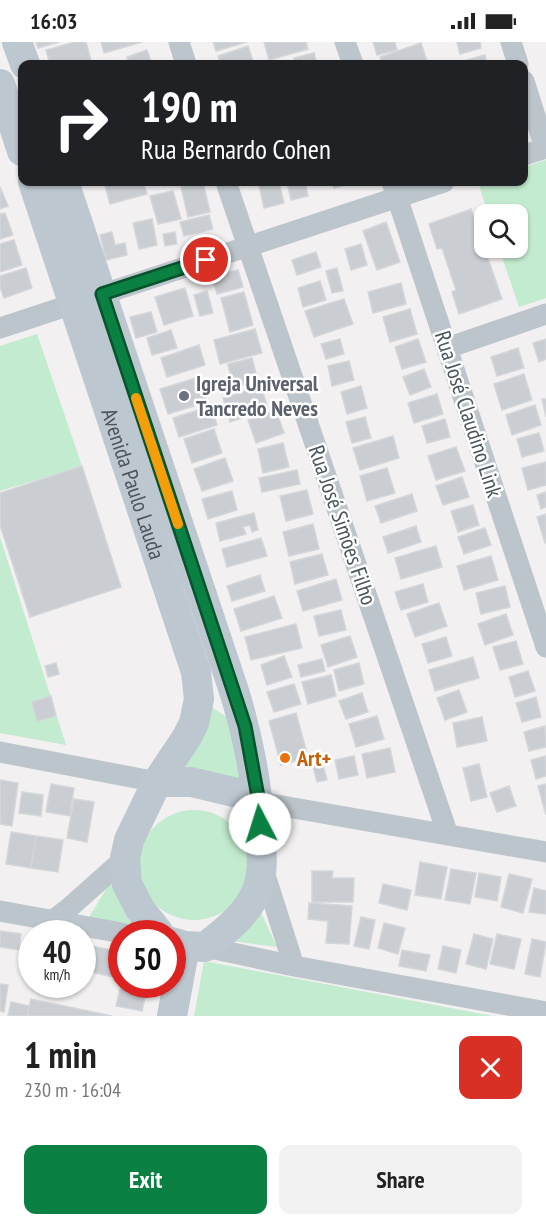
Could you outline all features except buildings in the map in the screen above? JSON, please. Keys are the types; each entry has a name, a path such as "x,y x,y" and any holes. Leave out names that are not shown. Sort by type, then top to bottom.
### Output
{"main road":[{"path":"17,42 24,60"},
{"path":"0,84 18,139"},
{"name":"Avenida Paulo Lauda","path":"34,186 196,672 199,699 194,723 157,782"},
{"name":"Avenida Paulo Lauda","path":"65,186 245,726 259,802"},
{"path":"153,920 140,909 127,884 125,858 129,840 157,782 191,782 242,794 259,802 262,866 257,891 243,912 225,931 186,941"},
{"path":"172,1016 174,998"}],"street":[{"path":"179,42 185,60"},
{"path":"345,42 352,60"},
{"path":"511,42 517,60"},
{"path":"528,93 546,148 528,154"},
{"name":"Rua José Simões Filho","path":"227,186 448,835"},
{"path":"0,328 248,246 394,189 415,186"},
{"name":"Rua José Claudino Link","path":"394,189 546,647"},
{"path":"447,348 546,314"},
{"path":"0,752 157,782"},
{"path":"259,802 546,852"},
{"path":"53,920 125,858"},
{"path":"262,866 294,966"},
{"path":"0,911 47,920"},
{"path":"186,943 514,1011 546,1012"}],"green space":[{"path":"546,160 546,298 519,307 502,258 528,258 528,204 485,204 479,186 528,186 528,166"},
{"path":"37,334 82,466 0,491 0,346"},
{"path":"0,537 66,745 0,733"},
{"path":"210,706 228,718 242,784 180,772"},
{"path":"194,810 215,814 233,826 245,844 249,865 245,886 233,904 215,916 194,920 173,916 155,904 143,886 139,865 143,844 155,826 173,814"},
{"path":"116,873 134,920 108,920 108,923 88,919"},
{"path":"257,904 277,947 232,941"},
{"path":"204,961 493,1016 194,1016"}],"slow traffic":[{"path":"136,398 178,524"}],"place":[{"name":"Igreja Universal Tancredo Neves","path":"184,396"},
{"name":"Art+","path":"285,758"}],"route":[{"path":"206,260 102,294 245,726 259,802 260,824"}]}
